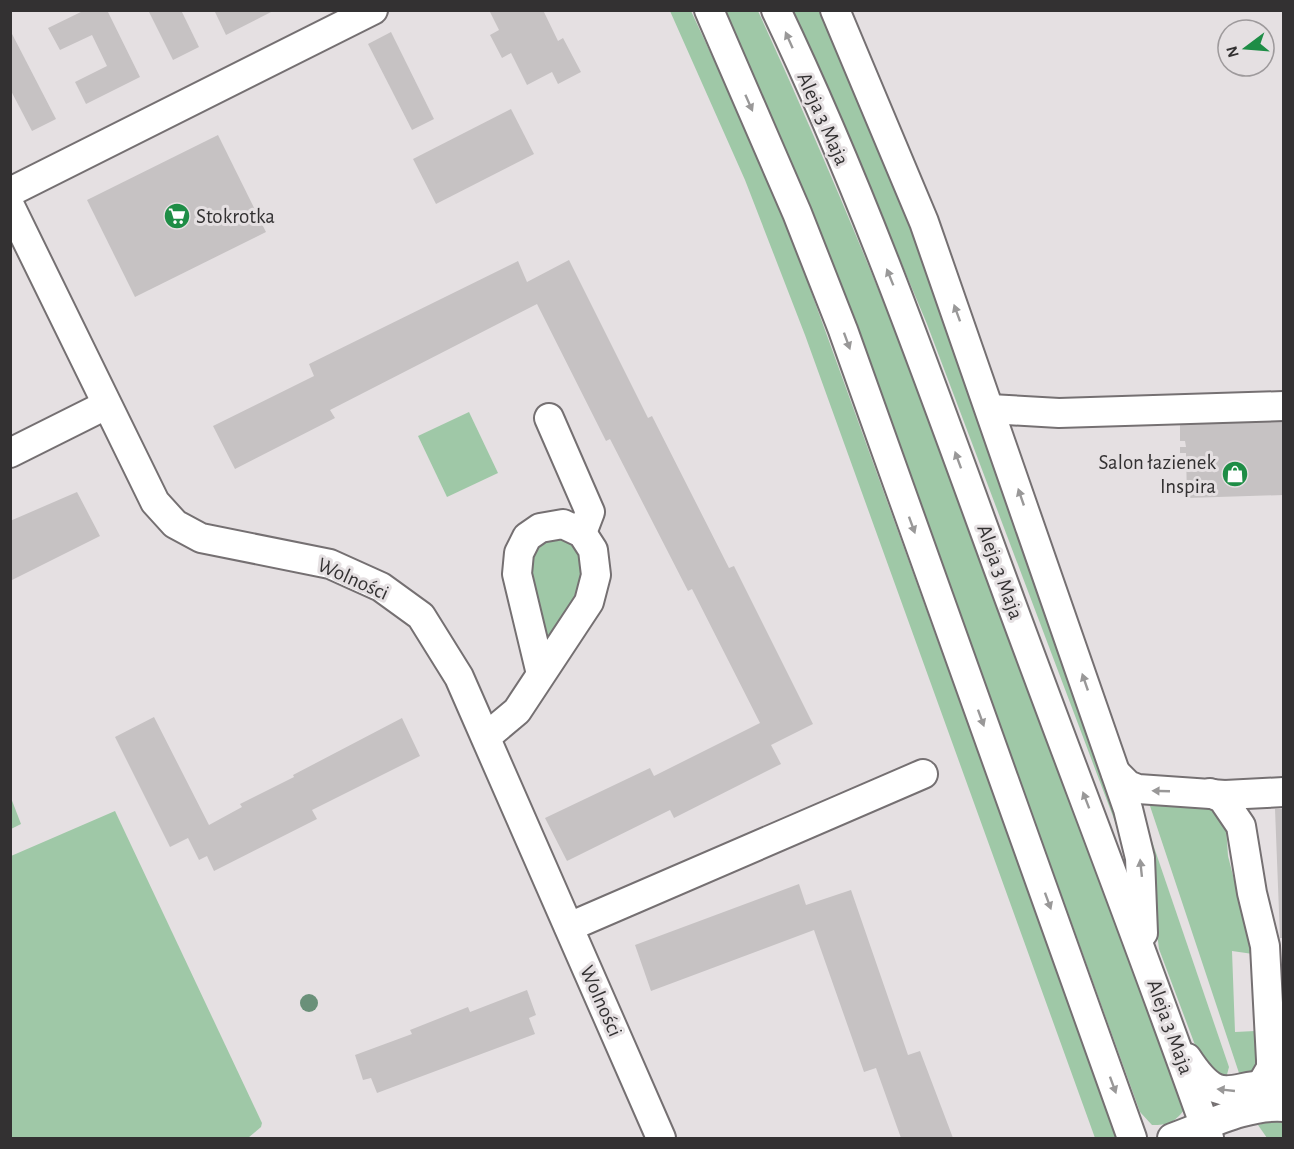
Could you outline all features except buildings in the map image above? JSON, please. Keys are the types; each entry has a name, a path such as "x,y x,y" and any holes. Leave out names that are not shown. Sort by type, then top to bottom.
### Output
{"street":[{"path":"10,192 374,10"},
{"path":"709,10 797,213 843,330 1132,1138"},
{"name":"Aleja 3 Maja","path":"776,10 858,199 904,313 1170,1026 1207,1133"},
{"path":"835,10 924,222 1116,773 1140,858 1142,931 1155,988"},
{"name":"Wolności","path":"10,206 155,502 175,524 201,538 330,564 381,587 421,616 459,677 661,1138"},
{"path":"10,453 106,405"},
{"path":"990,409 1059,413 1284,406"},
{"path":"549,418 590,512 582,533"},
{"path":"486,737 517,711 589,602 596,575 593,550 582,533 563,524 540,528 526,537 519,553 517,574 541,674"},
{"path":"1116,773 1128,785 1138,789 1210,793 1284,792"},
{"path":"569,927 923,774"},
{"path":"1170,1026 1191,1064 1207,1084 1218,1090 1229,1092 1272,1077 1265,946 1252,893 1241,826 1222,798 1210,793"},
{"path":"1172,1138 1207,1133 1245,1113 1268,1106 1284,1107"},
{"path":"1233,1138 1245,1113"}],"green space":[{"path":"670,11 691,11 745,127 788,228 1118,1138 1095,1138 805,335 745,180"},
{"path":"725,11 758,11 818,145 929,416 1033,690 1183,1102 1184,1110 1170,1122 1152,1125 1140,1112 854,322"},
{"path":"789,11 825,11 918,239 1036,565 1134,872 927,324 861,167"},
{"path":"469,412 498,473 447,497 418,436"},
{"path":"550,535 575,538 587,582 549,639 543,637 526,563 529,550"},
{"path":"11,798 21,824 10,829"},
{"path":"1149,803 1209,803 1226,827 1228,856 1253,954 1232,951 1235,1032 1255,1031 1257,1073 1242,1082"},
{"path":"1141,809 1229,1067 1225,1082 1201,1061 1159,949"},
{"path":"115,811 262,1123 261,1127 248,1138 11,1138 11,856"},
{"path":"1272,1121 1283,1123 1283,1138 1267,1138 1258,1125"}],"place":[{"name":"Stokrotka","path":"177,216"},
{"name":"Salon łazienek Inspira","path":"1235,474"}]}
